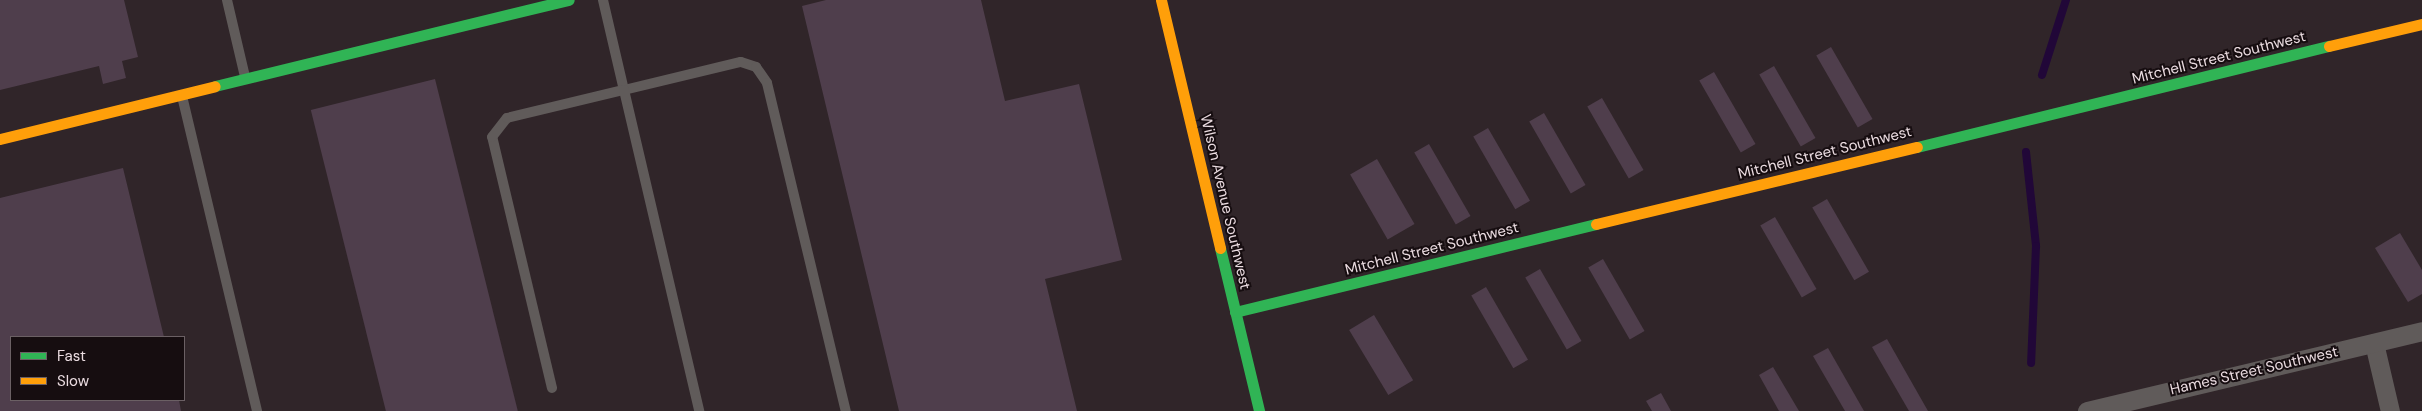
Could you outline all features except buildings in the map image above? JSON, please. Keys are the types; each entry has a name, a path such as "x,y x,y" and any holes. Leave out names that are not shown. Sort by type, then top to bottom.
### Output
{"street":[{"path":"0,139 569,0"},
{"name":"Wilson Avenue Southwest","path":"1161,0 1259,411"},
{"name":"Mitchell Street Southwest","path":"1236,312 2422,24"},
{"name":"Hames Street Southwest","path":"2097,410 2422,331"},
{"path":"2374,343 2390,411"}],"lane":[{"path":"227,0 245,78"},
{"path":"603,0 699,411"},
{"path":"552,388 492,137 507,118 741,62 756,66 767,83 846,411"},
{"path":"182,95 257,411"}],"waterway":[{"path":"2042,75 2066,0"},
{"path":"2026,152 2036,246 2031,363"}],"traffic: fast":[{"path":"215,86 569,0"},
{"path":"1917,147 2329,46"},
{"path":"1235,312 1596,224"},
{"path":"1220,248 1259,411"}],"traffic: slow":[{"path":"1161,0 1220,248"},
{"path":"2329,46 2422,24"},
{"path":"0,139 215,86"},
{"path":"1596,224 1917,147"}]}
